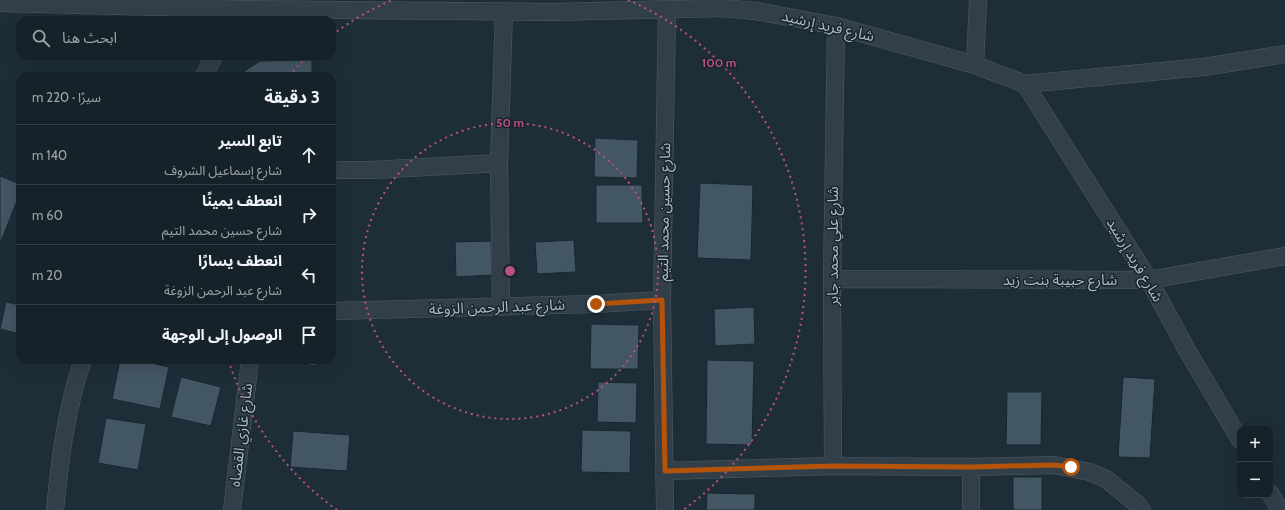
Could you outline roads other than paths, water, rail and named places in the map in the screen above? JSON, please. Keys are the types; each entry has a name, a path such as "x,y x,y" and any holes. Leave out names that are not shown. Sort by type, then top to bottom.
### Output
{"street":[{"path":"975,65 978,0"},
{"name":"شارع فريد إرشيد","path":"0,3 238,10 504,11 552,6 667,9 722,8 756,11 836,26 975,65 1025,84 1204,67 1285,54"},
{"name":"شارع حسين محمد التيم","path":"665,510 662,300 667,9"},
{"path":"501,307 499,164 504,11"},
{"name":"شارع علي محمد جابر","path":"833,466 832,279 836,26"},
{"path":"206,72 212,60"},
{"name":"شارع فريد إرشيد","path":"1025,84 1149,280 1187,350 1237,435"},
{"path":"336,170 372,170 499,164"},
{"name":"شارع حبيبة بنت زيد","path":"832,279 1149,280 1285,256"},
{"name":"شارع عبد الرحمن الزوغة","path":"336,311 501,307 662,300"},
{"path":"55,510 60,464 76,380 82,364"},
{"name":"شارع غازي القضاه","path":"232,510 250,364"},
{"path":"665,471 833,466 971,467 1054,465 1090,472 1117,488 1142,510"},
{"path":"971,467 971,510"},
{"path":"1273,498 1280,510"}]}
